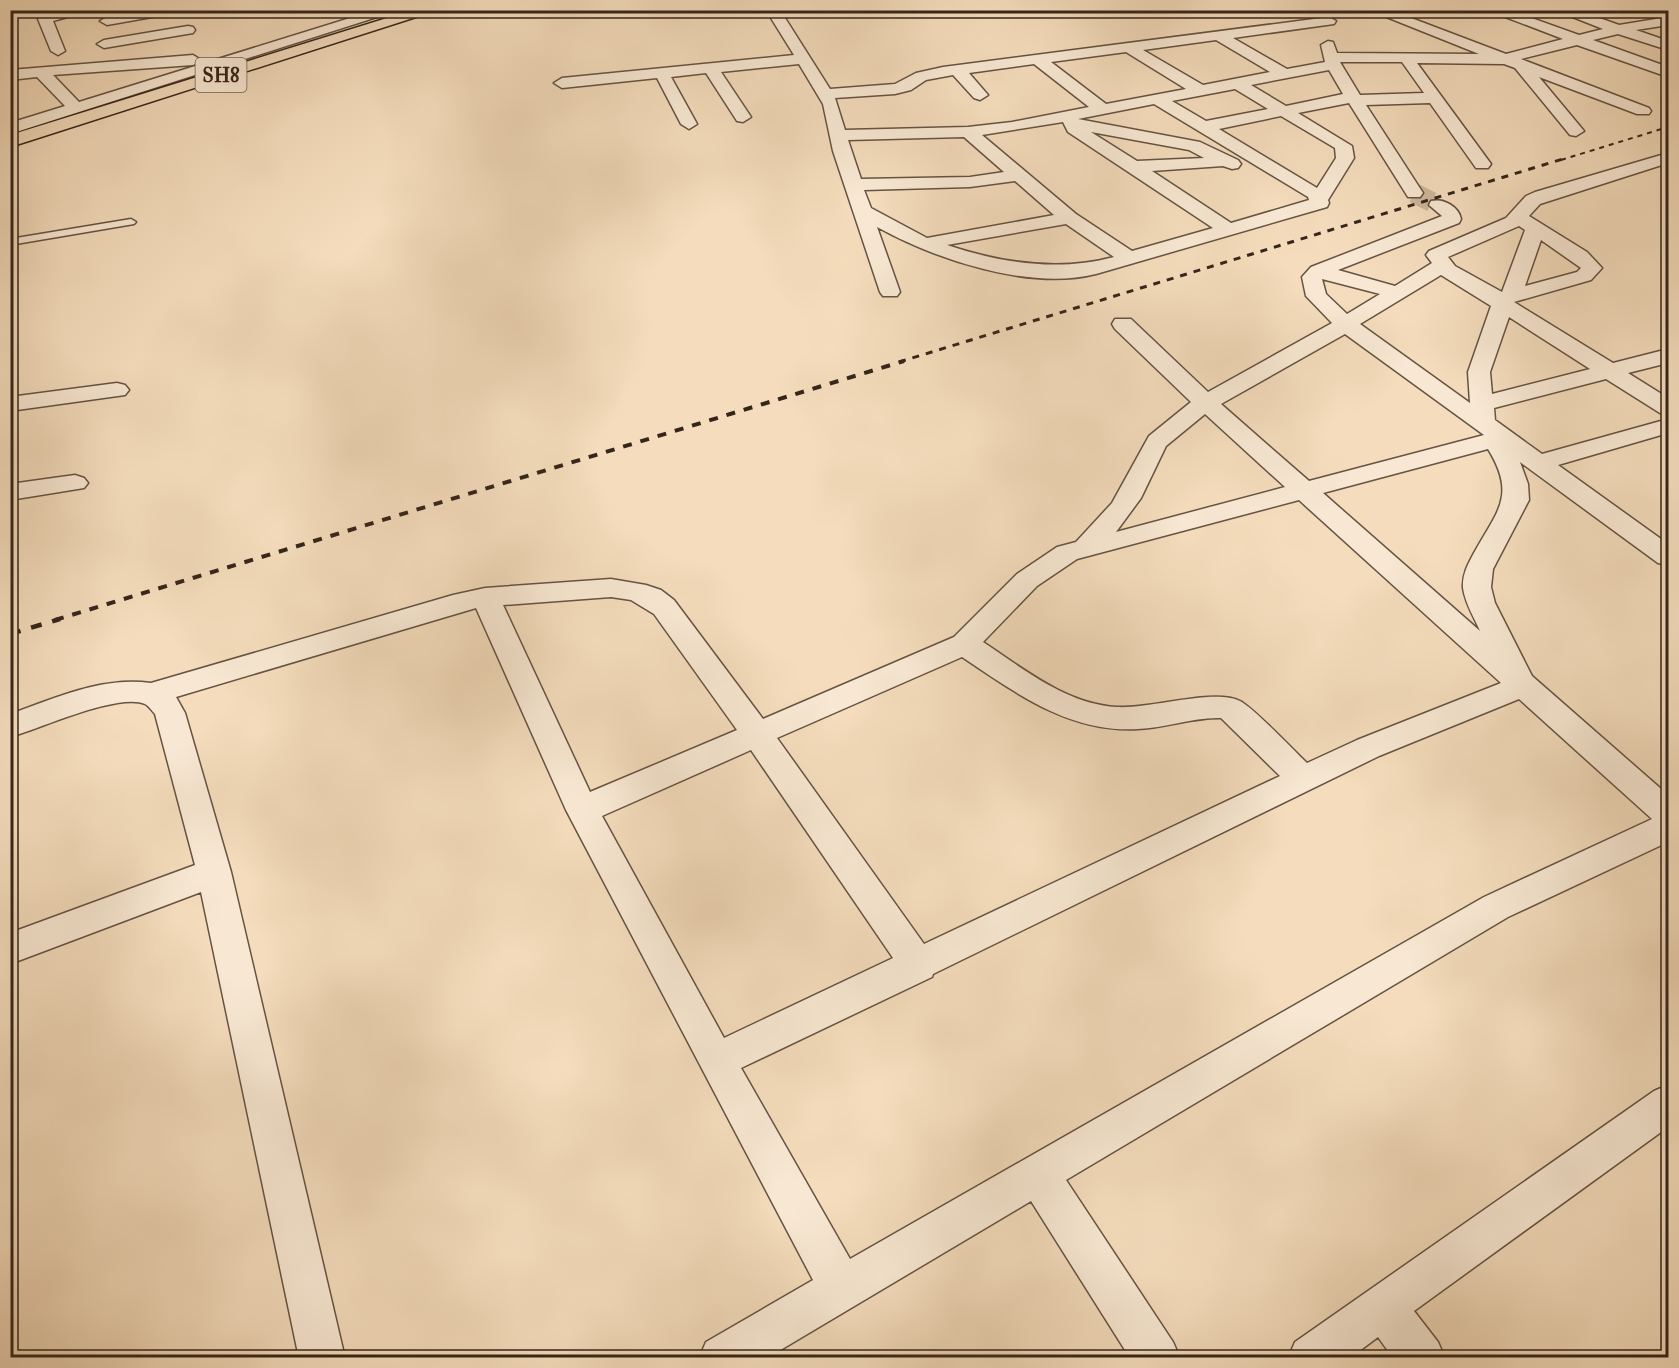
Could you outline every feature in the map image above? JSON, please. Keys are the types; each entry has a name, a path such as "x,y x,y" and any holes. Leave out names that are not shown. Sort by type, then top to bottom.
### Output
{"main road":[{"name":"SH8","path":"10,141 404,14 431,10"}],"street":[{"path":"58,51 45,19 86,10"},
{"path":"10,129 392,10"},
{"path":"773,10 826,94 891,292"},
{"path":"1376,10 1643,111"},
{"path":"1494,10 1668,72"},
{"path":"1562,10 1668,46"},
{"path":"96,31 172,13 207,52"},
{"path":"826,94 896,89 905,87 921,76 1219,36 1332,16 1332,61 1414,193"},
{"path":"839,135 968,132 1062,120 1284,74 1332,61 1407,58 1513,62 1580,39 1619,29 1668,21"},
{"path":"48,31 188,30"},
{"path":"86,58 96,31"},
{"path":"1219,36 1284,74"},
{"path":"1129,48 1199,90"},
{"path":"19,69 45,71 207,52 241,57"},
{"path":"1407,58 1433,98 1482,164"},
{"path":"562,83 804,59"},
{"path":"1038,60 1103,110"},
{"path":"1513,62 1576,131"},
{"path":"711,69 743,117"},
{"path":"957,70 980,95"},
{"path":"45,71 44,75 76,108"},
{"path":"662,74 689,124"},
{"path":"864,212 923,243 963,256 1046,272 1089,270 1320,203 1319,199 1345,158 1346,152 1336,141 1236,83"},
{"path":"1203,127 1354,98 1433,98"},
{"path":"1157,99 1319,199"},
{"path":"1062,120 1194,146 1223,161"},
{"path":"1062,120 1228,229"},
{"path":"968,132 1069,218 1129,258"},
{"path":"1668,158 1542,196 1527,205 1518,217 1436,255 1443,265 1504,299 1668,408"},
{"path":"1133,167 1223,161 1271,168"},
{"path":"855,185 970,182 1018,175"},
{"path":"1438,206 1452,215 1452,219 1318,271 1312,277 1316,296 1347,325 1490,426 1668,557"},
{"path":"1504,299 1590,272 1589,263 1518,217"},
{"path":"875,246 970,238 1069,218"},
{"path":"1522,686 1481,603 1477,587 1479,569 1516,500 1517,489 1511,468 1490,426 1478,378 1504,299 1535,230"},
{"path":"1087,546 1103,531 1124,504 1146,458 1162,435 1207,404 1347,325 1443,265"},
{"path":"1318,271 1398,292"},
{"path":"1124,324 1207,404 1668,814"},
{"path":"582,810 964,644 1027,580 1067,553 1304,490 1490,426 1610,370 1668,356"},
{"path":"10,404 117,390"},
{"path":"1539,463 1668,426"},
{"path":"10,492 75,483"},
{"path":"10,726 100,697 129,692 151,694 453,604 485,597 611,588 636,591 651,597 664,608 758,734 919,966"},
{"path":"485,597 582,810 716,1062 841,1287"},
{"path":"964,644 1055,702 1095,716 1139,717 1218,707 1230,709 1303,779"},
{"path":"716,1062 1368,748 1522,686"},
{"path":"151,694 162,701 170,713 214,872 322,1358"},
{"path":"722,1358 1496,907 1668,827"},
{"path":"10,950 214,872"},
{"path":"1311,1358 1668,1104"},
{"path":"1037,1173 1157,1358"},
{"path":"1383,1306 1422,1358"}],"lane":[{"path":"10,242 131,222"}],"tunnel":[{"path":"1414,193 1438,205"}],"railway":[{"path":"1561,160 1668,127"},
{"path":"899,362 1566,158"},
{"path":"55,620 904,361"},
{"path":"10,634 60,619"}]}
